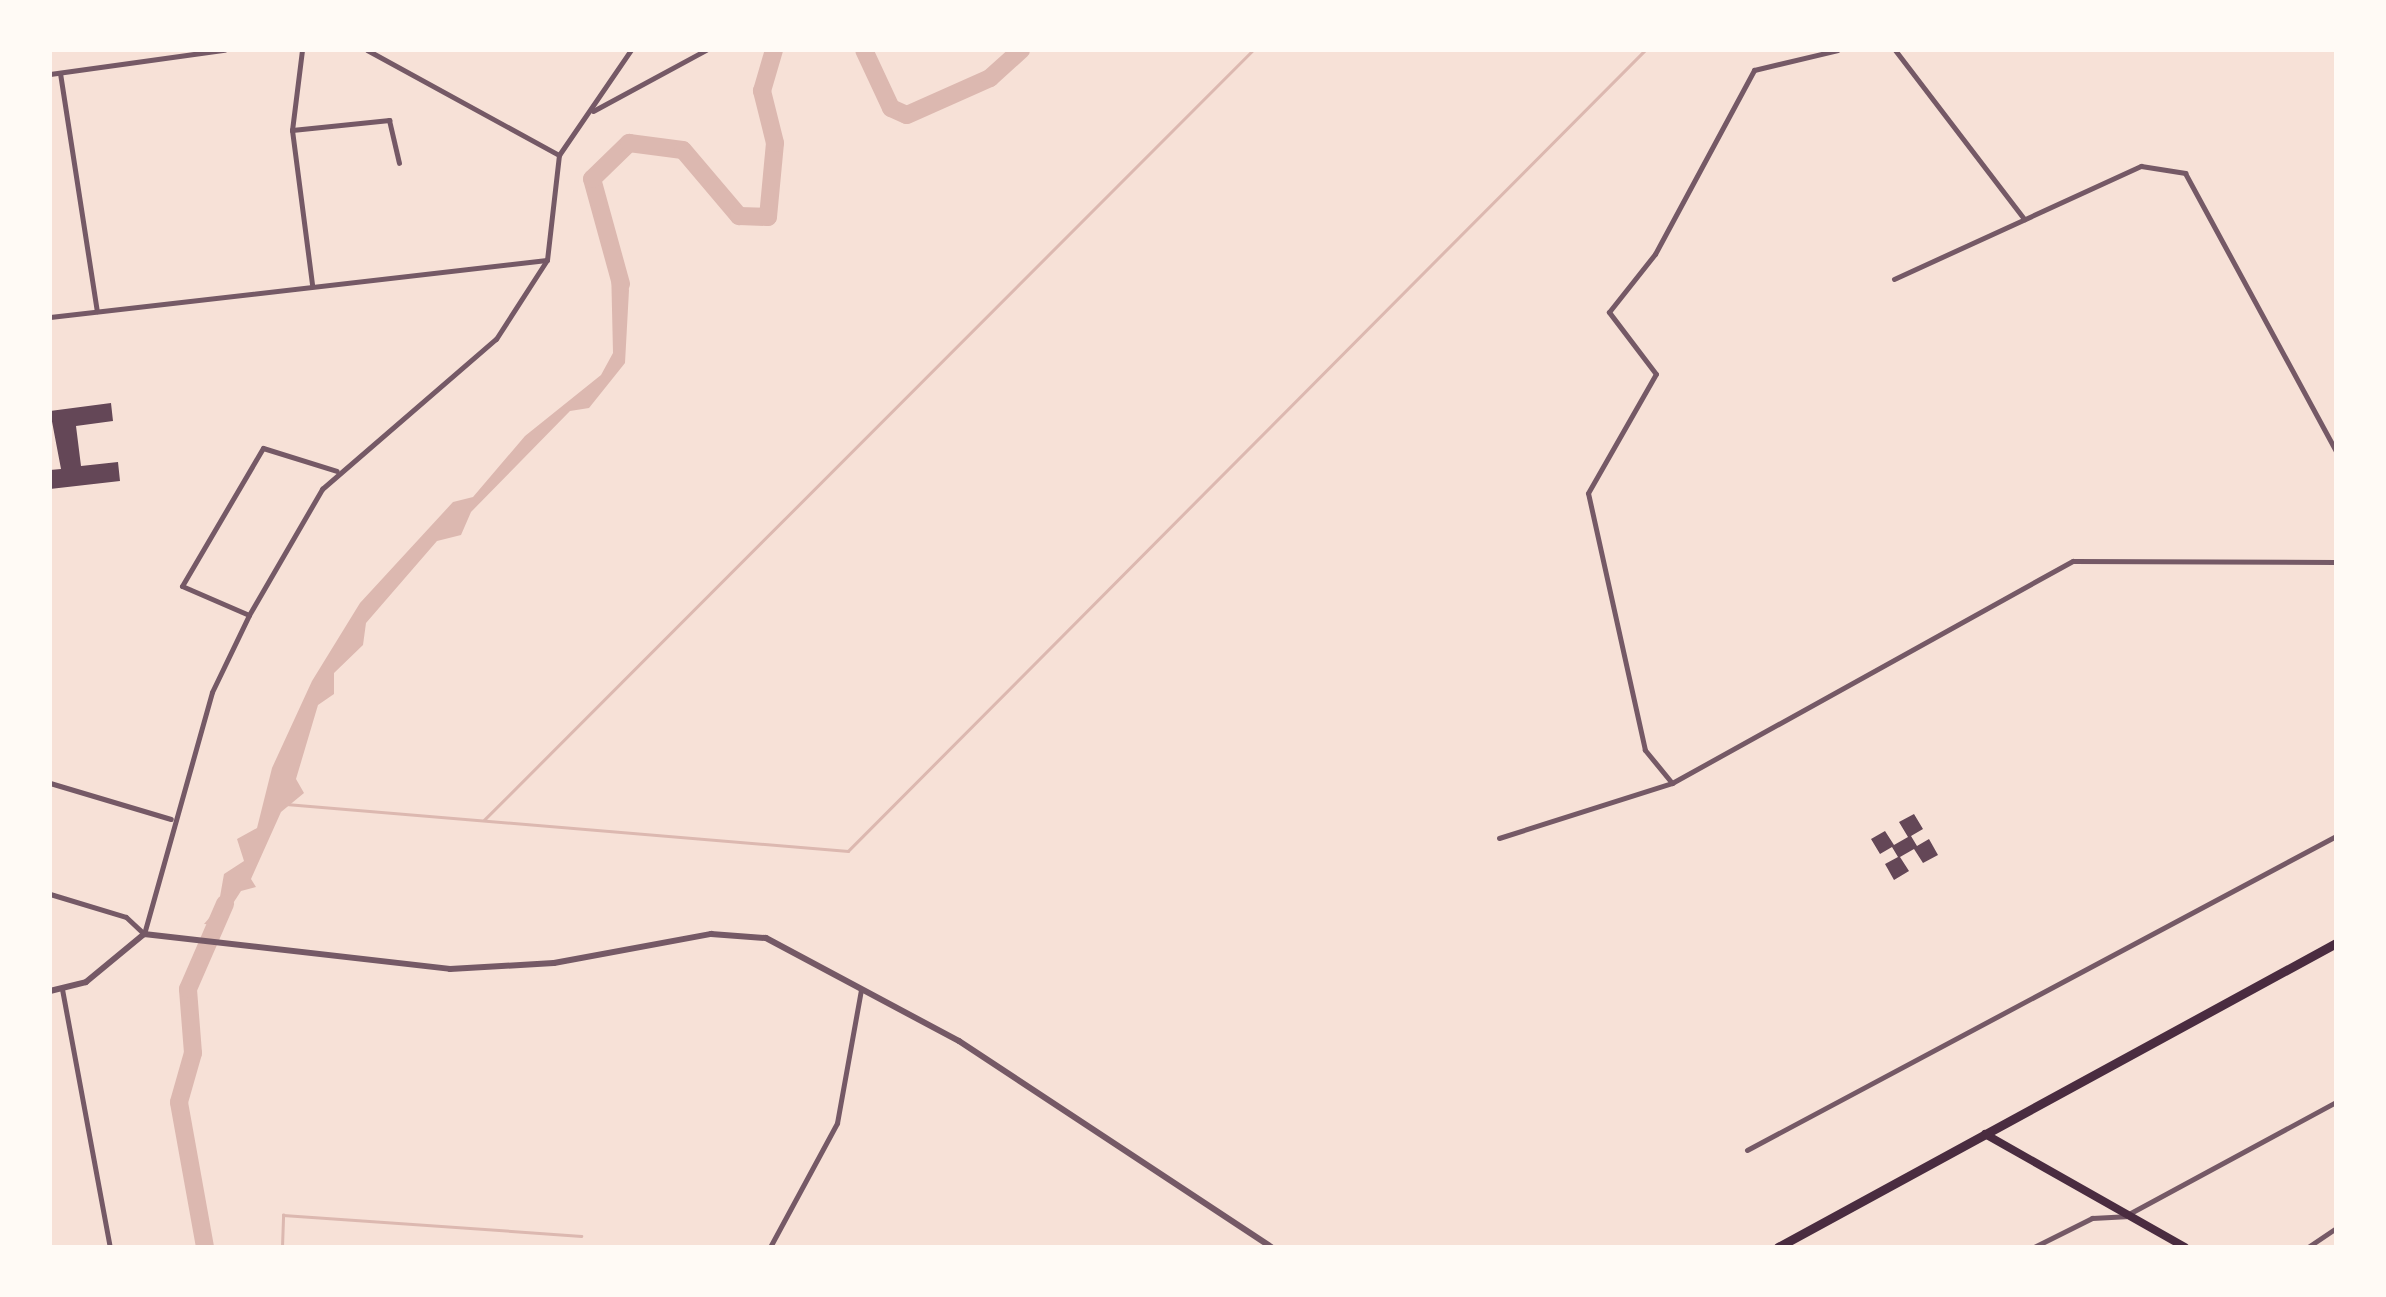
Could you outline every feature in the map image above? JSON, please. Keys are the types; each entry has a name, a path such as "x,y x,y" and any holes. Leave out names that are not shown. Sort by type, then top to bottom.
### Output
{"main road":[{"path":"1778,1247 2336,943"},
{"path":"1985,1134 2185,1247"}],"street":[{"path":"50,74 224,50"},
{"path":"302,50 292,130 312,285"},
{"path":"367,50 559,155"},
{"path":"50,991 86,982 144,934 171,819 249,614 338,472 476,363 547,260 559,155 631,50"},
{"path":"592,111 706,50"},
{"path":"1672,783 1645,750 1588,493 1656,374 1608,312 1655,254 1754,70 1838,50"},
{"path":"1895,50 2024,220"},
{"path":"60,72 98,310"},
{"path":"292,130 389,120 399,164"},
{"path":"1894,279 2141,166 2185,173 2336,451"},
{"path":"50,318 547,260"},
{"path":"249,614 182,586 263,448 338,472"},
{"path":"1500,838 1672,783 2073,562 2336,562"},
{"path":"50,783 171,819"},
{"path":"1747,1150 2336,836"},
{"path":"50,894 126,917 144,934 450,970 738,933 792,949 959,1041 1272,1247"},
{"path":"62,989 110,1247"},
{"path":"770,1247 837,1123 861,989"},
{"path":"2034,1247 2092,1218 2125,1216 2336,1102"},
{"path":"2308,1247 2336,1228"}],"shaded area":[{"path":"620,262 629,290 625,363 589,408 570,411 471,512 461,535 437,541 366,623 363,645 334,673 334,694 318,705 296,779 304,793 281,812 251,879 256,887 241,891 219,925 204,924 218,908 224,874 244,861 237,839 257,828 272,768 312,681 360,603 453,502 473,497 525,436 601,375 613,353 611,266"}],"building":[{"path":"111,403 113,421 76,426 81,466 118,462 120,481 50,489 50,470 61,469 50,411"},
{"path":"1914,814 1923,829 1911,836 1917,846 1929,839 1938,855 1923,863 1914,849 1900,857 1909,871 1894,880 1885,864 1898,857 1892,847 1880,854 1871,839 1885,831 1894,845 1908,837 1899,822"}],"waterway":[{"path":"621,284 592,179 629,143 683,150 739,216 768,217 775,143 762,91 774,50"},
{"path":"864,50 891,108 907,115 990,78 1021,50"},
{"path":"484,820 1253,50"},
{"path":"286,804 848,851 1645,50"},
{"path":"205,1247 179,1102 193,1053 188,989 225,904"},
{"path":"282,1247 283,1215 581,1236"}]}
